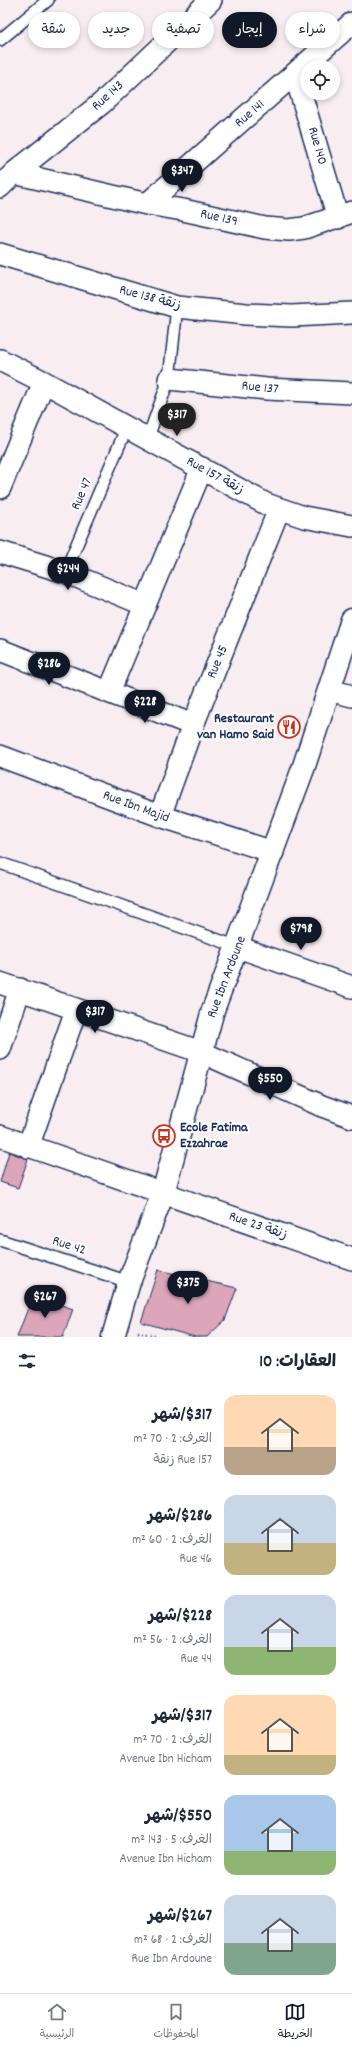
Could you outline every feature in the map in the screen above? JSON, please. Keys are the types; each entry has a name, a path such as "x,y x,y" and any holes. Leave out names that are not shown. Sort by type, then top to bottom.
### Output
{"street":[{"name":"Rue 143","path":"7,180 102,103 211,0"},
{"name":"Rue 141","path":"147,204 352,23"},
{"name":"Rue 140","path":"296,74 345,215"},
{"name":"Rue 139","path":"7,180 183,210 265,228 289,230 304,228 345,215"},
{"name":"Rue 138 زنقة","path":"0,254 176,307 246,314 292,316 352,313"},
{"name":"Rue 157 زنقة","path":"0,360 127,427 147,440 280,509 304,517 352,526"},
{"name":"Rue 137","path":"169,379 267,390 352,393"},
{"path":"0,488 44,382"},
{"path":"109,692 202,468"},
{"name":"Rue 45","path":"160,816 193,726 280,509"},
{"path":"0,552 65,572 145,605"},
{"name":"Rue Ibn Ardoune","path":"113,1337 129,1282 164,1193 213,1010 274,852 352,620"},
{"path":"0,650 193,726"},
{"path":"329,690 352,696"},
{"name":"Rue Ibn Majid","path":"0,756 160,816 274,852"},
{"path":"238,947 352,987"},
{"path":"0,983 201,1052 322,1106 352,1117"},
{"path":"0,1049 20,989"},
{"path":"28,1146 76,1010"},
{"name":"Rue 23 زنقة","path":"0,1136 352,1258"}],"lane":[{"path":"0,40 48,0"},
{"path":"147,440 169,379 176,307"},
{"name":"Rue 47","path":"65,572 127,427"},
{"path":"0,863 238,947"},
{"name":"Rue 42","path":"0,1240 129,1282"}],"building":[{"path":"9,1152 28,1159 18,1188 0,1182"},
{"path":"158,1270 237,1288 225,1320 207,1337 195,1337 141,1322"},
{"path":"33,1295 73,1309 63,1337 17,1337"}],"place":[{"name":"Restaurant van Hamo Said","path":"289,727"},
{"name":"Ecole Fatima Ezzahrae","path":"164,1136"}]}
